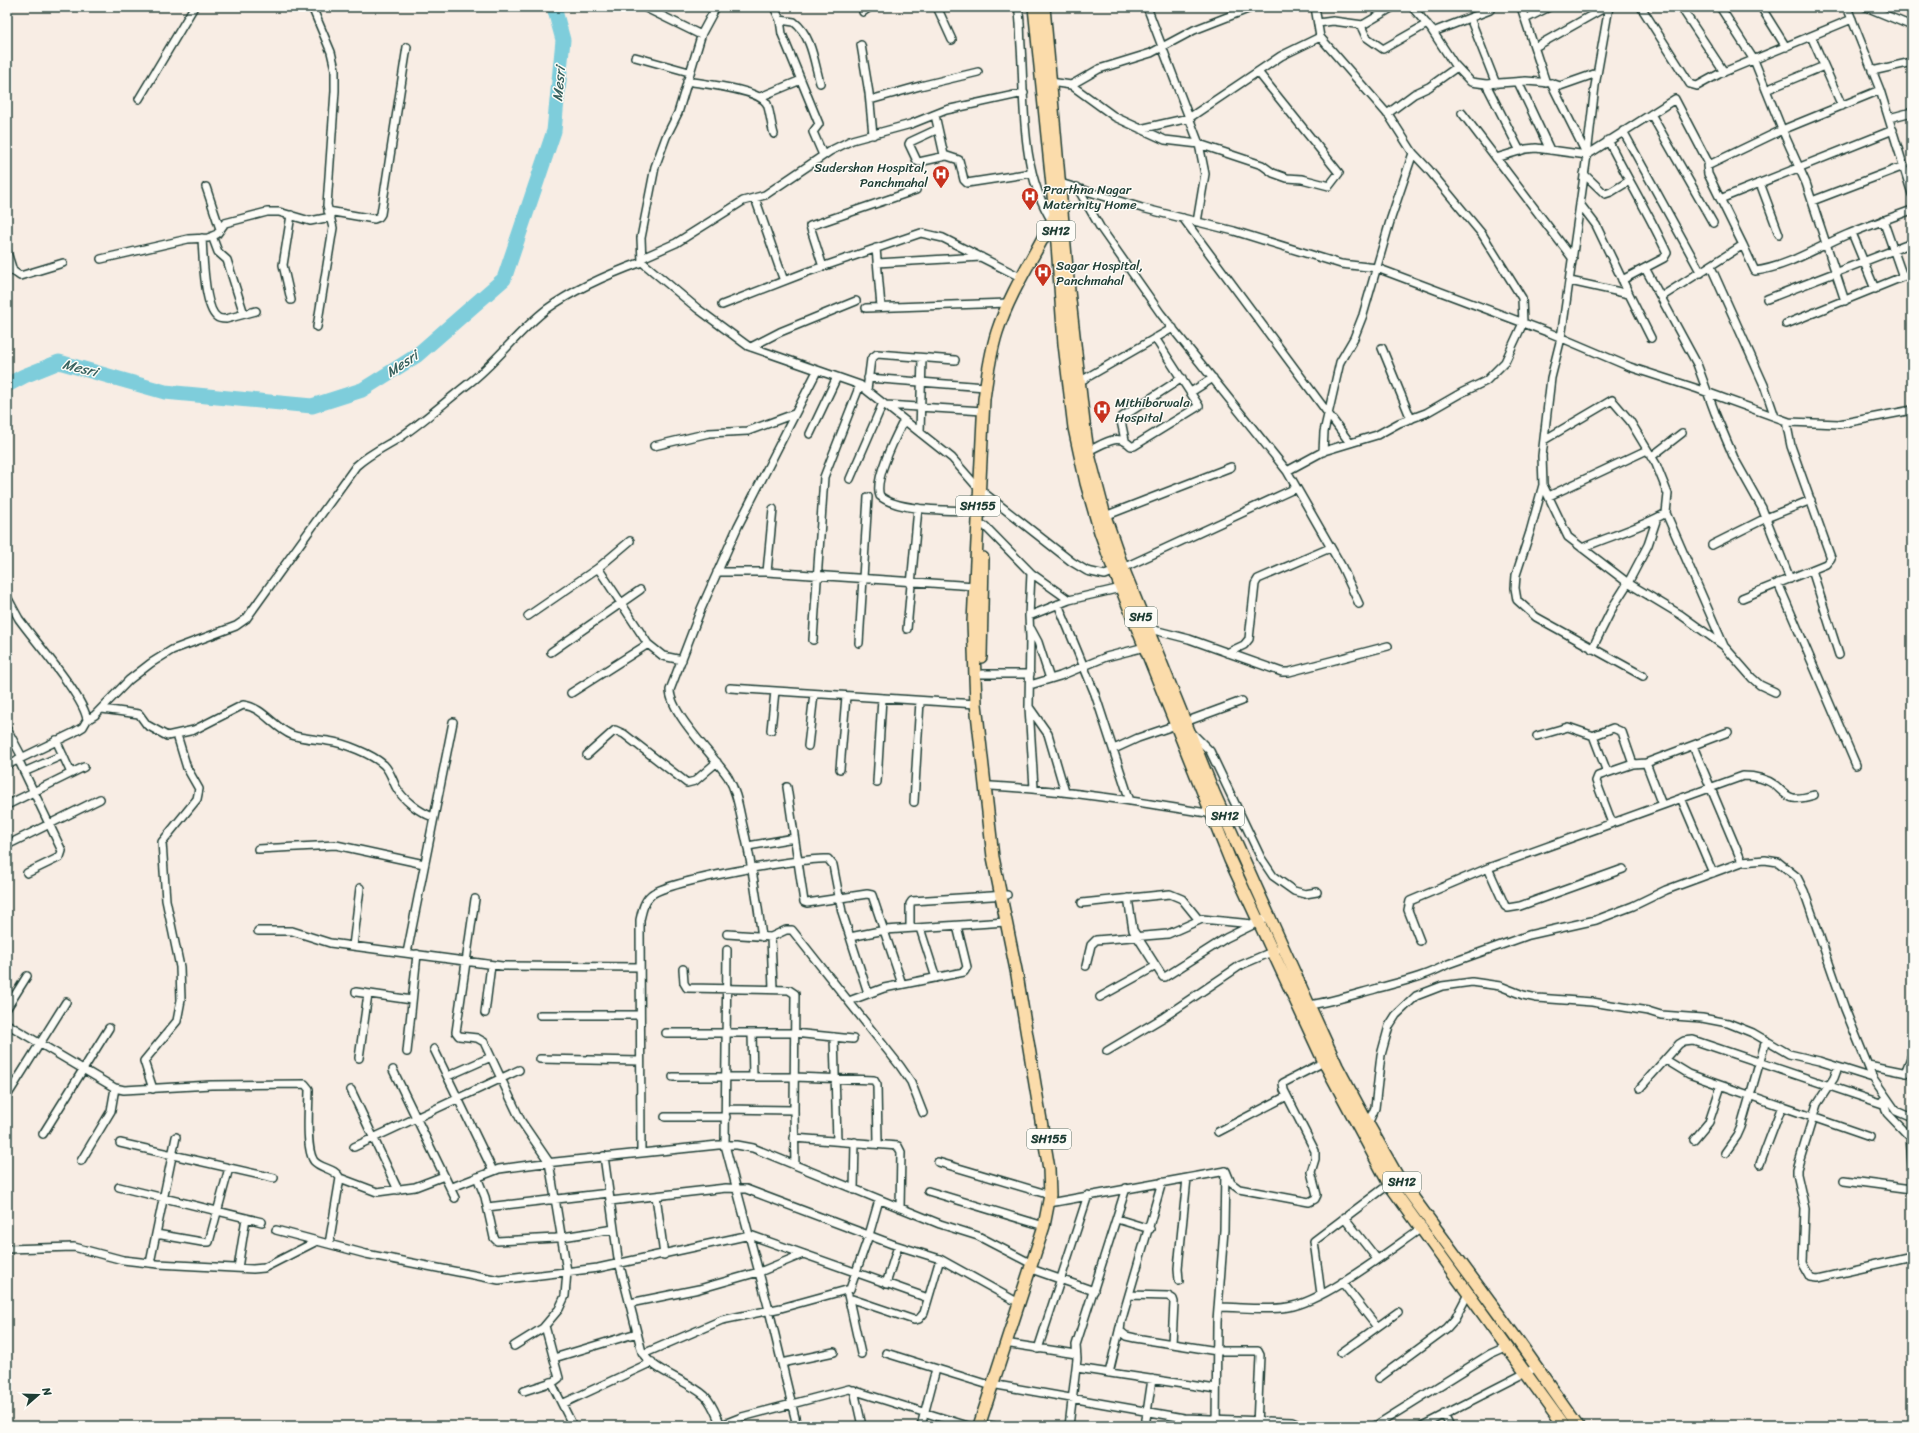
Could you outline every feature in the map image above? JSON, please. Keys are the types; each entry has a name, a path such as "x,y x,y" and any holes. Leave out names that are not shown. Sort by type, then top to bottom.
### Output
{"main road":[{"name":"SH12","path":"1034,7 1055,181 1056,215 1060,232 1064,344 1074,428 1086,483 1100,532 1119,570 1121,588 1145,647 1183,726 1190,760 1212,814"},
{"path":"1044,7 1050,82 1055,181"},
{"name":"SH155","path":"1033,1267 1047,1232 1054,1172 1026,983 1004,896 994,846 982,674 981,608 985,526 983,491 983,411 987,371 996,333 1008,303 1056,215"},
{"name":"SH155","path":"992,821 976,704 973,622 978,511 983,491 993,376 999,343 1007,320 1046,245 1060,232"},
{"name":"SH5","path":"1060,232 1088,451 1119,570 1146,628 1183,726 1208,778"},
{"name":"SH12","path":"1208,778 1268,915 1337,1066 1368,1124 1394,1180 1426,1225 1537,1367 1578,1426"},
{"path":"1212,814 1256,923 1324,1062 1394,1180"},
{"name":"SH155","path":"994,1386 1011,1344 1052,1199 1049,1169 1006,922 1004,896"},
{"path":"1426,1225 1468,1294 1508,1346 1564,1426"},
{"name":"SH155","path":"985,1426 994,1386 1019,1303 1027,1286"}],"street":[{"path":"139,99 194,7"},
{"path":"312,7 331,52 335,69 335,91 328,190 329,214 333,228 317,326"},
{"path":"644,7 701,35"},
{"path":"716,7 701,35 678,113 666,137 655,167 641,238 642,260 698,309 751,347 860,385 952,458 983,491 1072,562 1087,571 1104,575 1119,570 1296,488"},
{"path":"774,7 780,20 782,34 819,124 813,132 824,155"},
{"path":"863,12 870,7"},
{"path":"937,7 952,40"},
{"path":"1018,7 1028,147 1032,173 1035,188 1042,205 1056,215"},
{"path":"1147,7 1161,47 1169,61 1188,118 1199,144 1205,174 1197,222"},
{"path":"1071,85 1099,69 1151,52 1194,30 1253,7"},
{"path":"1287,471 1323,452 1376,435 1437,408 1461,393 1486,381 1505,362 1523,323 1522,298 1482,234 1413,153 1387,114 1320,37 1315,7"},
{"path":"1318,23 1333,21 1363,24 1393,7"},
{"path":"1412,7 1427,24 1457,67 1471,82 1486,84 1518,82 1549,83 1560,86 1597,73"},
{"path":"1520,7 1549,83 1587,155"},
{"path":"1525,19 1549,7"},
{"path":"1534,47 1608,7"},
{"path":"1608,7 1597,73 1570,281 1561,338 1551,378 1544,440 1543,485 1516,575 1515,588 1517,600 1536,617 1643,676"},
{"path":"1641,7 1690,84 1697,86 1724,72 1852,19"},
{"path":"1681,7 1724,72"},
{"path":"1720,7 1754,60 1812,201 1845,301"},
{"path":"1761,7 1786,47"},
{"path":"1847,7 1880,90 1907,168 1912,194"},
{"path":"1866,7 1912,26"},
{"path":"1433,32 1490,10"},
{"path":"1470,18 1496,84"},
{"path":"780,20 794,22 803,33 813,52 820,83"},
{"path":"1363,24 1362,28 1366,37 1383,50 1427,24"},
{"path":"1811,36 1842,106"},
{"path":"1140,129 1188,118 1280,56 1320,37"},
{"path":"861,45 870,100 873,135"},
{"path":"101,259 188,239 212,236 217,234 223,225 229,222 267,212 279,212 310,221 329,214 374,219 379,217 381,214 407,47"},
{"path":"635,57 689,72"},
{"path":"1872,71 1912,62"},
{"path":"1766,90 1824,66"},
{"path":"1387,114 1414,94 1429,87 1457,67"},
{"path":"870,100 978,72"},
{"path":"1050,82 1071,85 1103,110 1165,140 1199,144 1262,164 1273,172 1287,178 1302,179 1329,186 1339,173 1258,72"},
{"path":"760,97 801,80"},
{"path":"687,81 739,90 760,97 766,102 774,134"},
{"path":"1518,82 1550,150"},
{"path":"1486,84 1520,151"},
{"path":"1708,164 1782,130 1880,90"},
{"path":"7,764 83,727 87,720 102,709 129,680 151,663 172,650 241,623 278,575 356,466 365,458 400,437 479,375 531,322 547,309 574,292 676,243 743,201 765,195 784,184 824,155 852,140 911,124 946,110 1024,93"},
{"path":"1496,158 1536,148 1587,155 1608,140 1675,99 1708,164 1706,169 1708,174 1755,271 1767,270 1883,220 1912,210"},
{"path":"1889,118 1912,112"},
{"path":"1462,113 1573,259"},
{"path":"935,114 942,150 946,156"},
{"path":"1650,114 1713,223"},
{"path":"938,130 910,142 909,144 917,160 920,162 946,156 959,160 964,180 969,184 1032,173"},
{"path":"1720,199 1893,130"},
{"path":"1623,131 1701,273"},
{"path":"1608,140 1650,217 1667,253 1664,258 1622,280"},
{"path":"1323,452 1324,432 1340,362 1356,332 1378,268 1391,218 1413,153"},
{"path":"1812,201 1907,168"},
{"path":"1584,174 1604,194 1611,192 1629,181"},
{"path":"1055,181 1142,208 1234,231 1341,264 1378,268 1523,323 1630,367 1706,392 1786,421 1839,424 1912,410"},
{"path":"1760,183 1779,234"},
{"path":"206,187 220,229"},
{"path":"1077,187 1100,227 1172,328 1287,471 1342,567 1359,604"},
{"path":"823,267 810,226 916,190"},
{"path":"755,198 784,281"},
{"path":"1580,204 1596,225 1651,338"},
{"path":"291,215 283,265 291,300"},
{"path":"1183,218 1350,443"},
{"path":"1883,220 1895,250 1903,277"},
{"path":"1852,233 1875,289"},
{"path":"722,305 876,248 921,234 944,238 1022,278"},
{"path":"212,236 218,252 227,260 244,314"},
{"path":"202,238 205,288 213,312 221,319 256,311"},
{"path":"1767,299 1912,243"},
{"path":"1661,297 1711,267 1743,245"},
{"path":"876,248 881,307"},
{"path":"7,252 13,271 20,276 63,263"},
{"path":"877,263 981,257"},
{"path":"1711,267 1764,385 1775,417"},
{"path":"1646,268 1697,364 1706,392 1734,458 1766,518 1790,579"},
{"path":"1786,324 1912,273"},
{"path":"1570,281 1629,294"},
{"path":"751,347 780,332 856,301"},
{"path":"866,308 1008,303"},
{"path":"1079,382 1172,328"},
{"path":"1088,451 1118,438 1125,440 1131,446 1134,446 1198,408 1199,404 1155,338"},
{"path":"1382,348 1411,419"},
{"path":"867,390 873,356 877,354 955,360"},
{"path":"920,432 920,382 922,358"},
{"path":"762,937 753,869 736,794 729,779 672,702 670,690 701,609 738,526 817,371"},
{"path":"810,434 837,377"},
{"path":"868,378 985,387"},
{"path":"1125,440 1121,421 1122,417 1182,378"},
{"path":"1191,392 1213,378"},
{"path":"813,640 824,477 860,385"},
{"path":"1544,440 1612,400 1630,421 1649,453 1668,494 1666,513 1724,646"},
{"path":"885,404 983,411"},
{"path":"850,479 885,404"},
{"path":"654,446 709,433 748,431 794,414"},
{"path":"904,420 893,443 878,485 878,492 884,499 892,504 918,508 978,511"},
{"path":"1742,598 1826,564 1831,558 1791,446 1786,421"},
{"path":"1549,496 1649,453 1682,433"},
{"path":"1105,516 1231,467"},
{"path":"1543,485 1568,537 1628,583 1681,615 1724,646 1752,678 1760,685 1774,692"},
{"path":"859,643 868,497"},
{"path":"1712,545 1766,518 1811,500"},
{"path":"907,629 918,508"},
{"path":"768,572 773,509"},
{"path":"1582,548 1624,531 1649,523 1666,513"},
{"path":"1592,649 1614,605 1628,583 1648,545 1656,518"},
{"path":"985,526 1031,573 1069,600"},
{"path":"528,616 598,568 630,541"},
{"path":"1227,653 1244,645 1249,639 1255,584 1258,579 1330,548"},
{"path":"598,568 648,644 663,656 682,660"},
{"path":"1812,570 1839,655"},
{"path":"717,572 768,572 974,586"},
{"path":"1031,573 1029,616 1029,707 1034,788"},
{"path":"1778,583 1856,765"},
{"path":"1029,616 1069,600 1121,588"},
{"path":"552,652 640,590"},
{"path":"7,597 18,618 73,692 85,712 87,720"},
{"path":"1058,604 1084,667 1114,749 1130,801"},
{"path":"1030,627 1038,642 1050,679"},
{"path":"1146,628 1189,639 1268,668 1289,672 1388,646"},
{"path":"571,693 648,644"},
{"path":"1030,685 1084,667 1106,657 1145,647"},
{"path":"982,674 1030,674"},
{"path":"730,688 976,704"},
{"path":"771,730 775,691"},
{"path":"808,746 814,694"},
{"path":"840,769 846,696"},
{"path":"877,782 882,698"},
{"path":"914,802 920,701"},
{"path":"1114,749 1138,738 1183,726 1242,701"},
{"path":"102,709 140,715 147,725 163,736 177,735 194,730 238,707 243,705 252,706 290,734 337,742 360,751 384,764 396,787 405,798 422,814 433,818"},
{"path":"1029,707 1048,734 1065,792"},
{"path":"407,953 453,722"},
{"path":"1183,726 1210,751 1261,858 1273,876 1294,891 1305,894 1317,892"},
{"path":"1537,736 1568,726 1594,736 1614,728 1620,730 1633,764"},
{"path":"7,729 20,758 24,772 61,847 62,854 55,860 27,873"},
{"path":"587,755 615,730 624,734 687,783 695,781 717,762"},
{"path":"1612,823 1596,781 1598,776 1633,764 1646,763 1728,732"},
{"path":"153,1089 144,1061 173,1027 180,1011 181,1000 180,967 166,900 162,842 197,799 199,794 197,786 187,768 177,735"},
{"path":"1594,736 1594,740 1607,772"},
{"path":"56,740 71,773"},
{"path":"1693,746 1742,862"},
{"path":"24,772 63,755"},
{"path":"1646,763 1662,805"},
{"path":"7,805 84,767"},
{"path":"1420,941 1408,910 1410,901 1488,868 1743,776 1760,777 1774,784 1793,798 1802,798 1814,795"},
{"path":"991,786 1034,788 1225,816"},
{"path":"787,787 804,902 807,903 840,899 868,894 872,895 902,984"},
{"path":"1681,798 1713,873"},
{"path":"7,845 100,799"},
{"path":"748,846 794,838"},
{"path":"258,849 336,845 424,864"},
{"path":"641,1153 640,920 642,909 650,895 658,891 698,879 798,862 822,859 831,861 835,871 840,899 850,937 868,993"},
{"path":"1309,1005 1329,1002 1400,983 1529,935 1596,920 1633,906 1666,890 1742,862 1765,860 1778,862 1797,877 1804,891 1845,1009 1873,1078 1896,1111 1912,1118"},
{"path":"1488,868 1504,906 1508,908 1520,906 1623,870"},
{"path":"353,946 360,888"},
{"path":"1082,903 1170,894 1177,896 1199,920"},
{"path":"910,928 910,904 912,901 1004,896"},
{"path":"1128,898 1133,930 1163,977 1168,977 1226,938 1256,923 1268,915"},
{"path":"475,899 456,1032 459,1036 481,1040 491,1057 521,1121 549,1162 567,1272 563,1303 545,1326 535,1334 514,1346"},
{"path":"1086,966 1092,942 1136,936 1168,934 1199,920 1211,919 1256,923"},
{"path":"850,937 885,930 1006,922"},
{"path":"849,1001 868,993 902,984 961,973 966,970 957,926"},
{"path":"920,928 936,978"},
{"path":"727,934 771,937 786,930 792,930 911,1082 923,1113"},
{"path":"258,931 292,931 330,943 491,965 556,968 640,967"},
{"path":"771,937 773,989"},
{"path":"1107,1051 1164,1017 1235,968 1283,947"},
{"path":"727,950 725,1145 750,1235 797,1426"},
{"path":"407,1052 417,954"},
{"path":"485,1013 491,965"},
{"path":"1100,997 1156,966"},
{"path":"683,969 684,983 687,988 773,989 789,990 795,994 795,1165"},
{"path":"7,1008 27,976"},
{"path":"1368,1124 1375,1108 1381,1055 1389,1026 1405,1006 1416,996 1442,986 1472,982 1500,986 1537,998 1592,1002 1648,1011 1661,1015 1702,1018 1728,1023 1766,1040 1789,1054 1873,1078"},
{"path":"356,992 412,1000"},
{"path":"359,1058 368,994"},
{"path":"7,1096 66,1002"},
{"path":"540,1015 640,1015"},
{"path":"7,1024 82,1070 115,1088 124,1090 305,1084 309,1089 311,1154 319,1165 335,1172 340,1178 372,1191 398,1190 415,1187 444,1176"},
{"path":"43,1134 109,1028"},
{"path":"666,1033 794,1033 853,1039"},
{"path":"752,1033 752,1077"},
{"path":"834,1037 838,1141"},
{"path":"1640,1088 1679,1044 1684,1041 1693,1040 1883,1104"},
{"path":"1725,1152 1737,1136 1766,1040"},
{"path":"434,1049 493,1171"},
{"path":"1868,1065 1909,1074 1912,1055"},
{"path":"448,1076 491,1057"},
{"path":"540,1059 640,1061"},
{"path":"1666,1060 1689,1074 1814,1116 1870,1137"},
{"path":"1225,1171 1227,1172 1231,1183 1239,1189 1309,1202 1315,1199 1317,1189 1311,1172 1315,1158 1315,1151 1283,1086 1285,1082 1324,1062"},
{"path":"1838,1067 1830,1085 1818,1104 1800,1156 1797,1174 1805,1209 1803,1263 1811,1277 1831,1276 1912,1257"},
{"path":"393,1070 455,1198"},
{"path":"354,1147 519,1070"},
{"path":"673,1078 835,1077 870,1079 876,1082 878,1143"},
{"path":"1694,1140 1709,1122 1722,1086"},
{"path":"81,1161 111,1111 115,1088"},
{"path":"351,1090 398,1190"},
{"path":"1882,1090 1883,1104 1888,1113 1910,1137 1912,1164"},
{"path":"1218,1132 1288,1096"},
{"path":"1760,1164 1782,1106"},
{"path":"726,1109 794,1110"},
{"path":"665,1117 726,1117"},
{"path":"150,1263 176,1137"},
{"path":"794,1138 878,1143 894,1145 900,1148 900,1208"},
{"path":"854,1190 855,1142"},
{"path":"120,1143 274,1178"},
{"path":"450,1188 499,1169 549,1162 725,1145 753,1148 879,1200 978,1236 1033,1267 1061,1280 1094,1291"},
{"path":"604,1156 620,1264 643,1354 652,1362 703,1394 712,1405 720,1426 839,1391 854,1390 968,1426"},
{"path":"938,1162 1052,1199 1088,1195 1225,1171"},
{"path":"156,1234 207,1243 211,1240 217,1211 229,1168"},
{"path":"1216,1423 1218,1307 1224,1230 1225,1171"},
{"path":"477,1177 485,1197 494,1238 497,1241 562,1237 614,1229"},
{"path":"329,1244 340,1178"},
{"path":"1179,1281 1178,1268 1187,1178"},
{"path":"1321,1294 1314,1241 1394,1180"},
{"path":"1844,1180 1912,1189"},
{"path":"1109,1373 1120,1327 1150,1230 1162,1182"},
{"path":"119,1187 262,1222"},
{"path":"487,1206 556,1200 656,1196 737,1188 756,1192 898,1246 940,1260 1019,1303"},
{"path":"1070,1426 1077,1368 1076,1344 1126,1188"},
{"path":"928,1191 1044,1226"},
{"path":"1038,1349 1088,1195"},
{"path":"656,1196 664,1255"},
{"path":"643,1354 722,1320 847,1291 852,1286 879,1200"},
{"path":"1344,1217 1377,1259"},
{"path":"238,1268 246,1218"},
{"path":"1117,1219 1150,1230"},
{"path":"1218,1307 1289,1307 1305,1303 1342,1282 1426,1225"},
{"path":"276,1230 366,1254 499,1280 620,1264 750,1235 856,1274 928,1298"},
{"path":"7,1249 74,1247 123,1260 150,1263 264,1268 317,1241"},
{"path":"886,1284 898,1246"},
{"path":"630,1303 699,1289 759,1272 803,1254"},
{"path":"849,1298 914,1320 922,1317 940,1260"},
{"path":"1342,1282 1377,1327"},
{"path":"847,1291 861,1354"},
{"path":"1379,1378 1446,1328 1455,1319 1468,1294"},
{"path":"1129,1295 1168,1296 1173,1299 1172,1344"},
{"path":"1341,1353 1398,1312"},
{"path":"524,1391 559,1378 545,1326"},
{"path":"1120,1327 1120,1331 1126,1336 1172,1344 1217,1351 1255,1350 1259,1353 1257,1423"},
{"path":"554,1358 638,1333"},
{"path":"1011,1344 1076,1354"},
{"path":"1375,1426 1490,1354 1508,1346"},
{"path":"782,1363 834,1352"},
{"path":"886,1354 994,1386 1216,1423 1292,1422 1301,1426"},
{"path":"562,1404 652,1362"},
{"path":"1422,1426 1537,1367"},
{"path":"1077,1368 1216,1390"},
{"path":"921,1426 936,1369"},
{"path":"1145,1426 1152,1379"},
{"path":"551,1382 573,1426"},
{"path":"854,1390 862,1426"},
{"path":"1444,1414 1450,1426"}],"waterway":[{"name":"Mesri","path":"7,385 24,376 59,362 165,392 312,406 362,390 416,356 504,279 554,131 563,40 554,7"}],"place":[{"name":"Sudershan Hospital, Panchmahal","path":"941,189"},
{"name":"Prarthna Nagar Maternity Home","path":"1030,211"},
{"name":"Sagar Hospital, Panchmahal","path":"1043,287"},
{"name":"Mithiborwala Hospital","path":"1102,424"}]}
